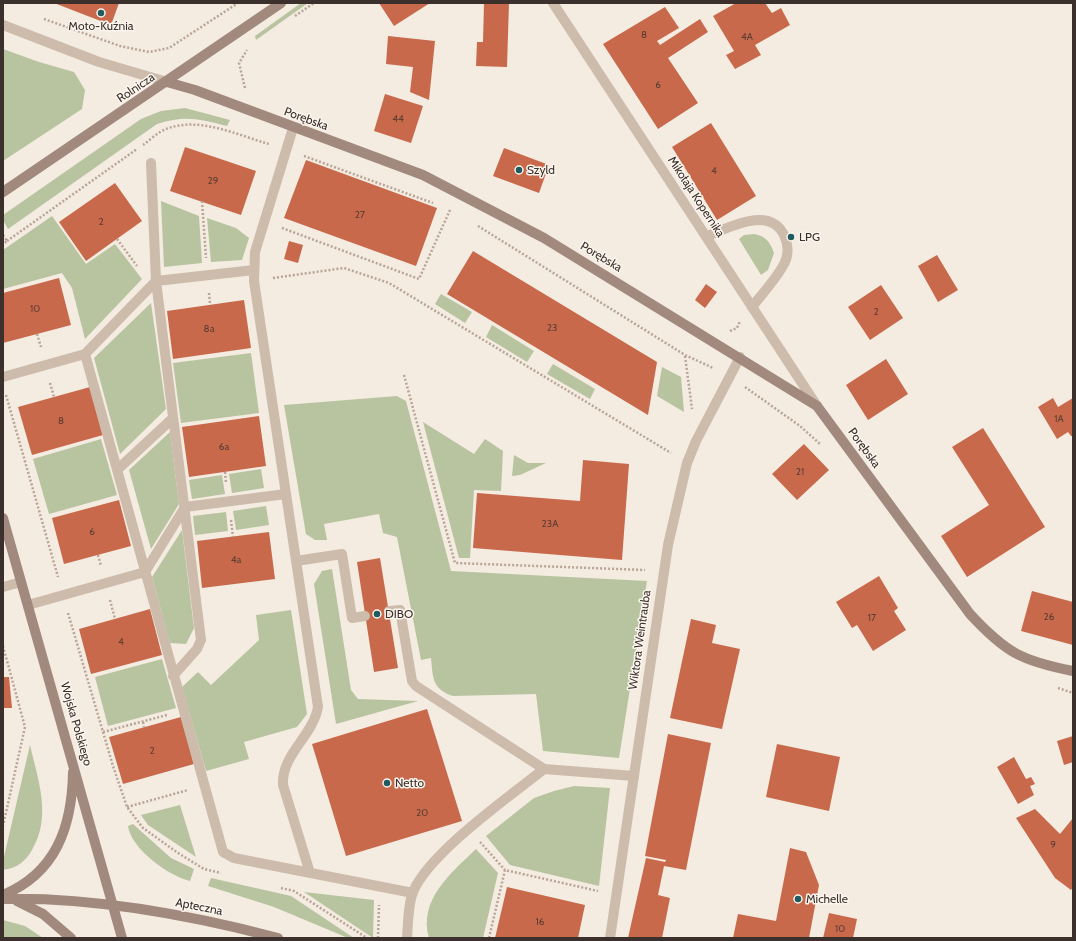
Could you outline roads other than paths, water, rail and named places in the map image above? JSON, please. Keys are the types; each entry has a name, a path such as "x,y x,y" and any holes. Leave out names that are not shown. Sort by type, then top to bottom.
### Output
{"street":[{"name":"Rolnicza","path":"3,192 168,82 281,3"},
{"name":"Mikołaja Kopernika","path":"553,3 817,406"},
{"name":"Porębska","path":"3,25 99,62 195,90 430,179 544,238 740,357 817,406 970,614 990,636 1010,652 1047,666 1073,671"},
{"path":"293,128 255,252 254,270 259,317 318,707 314,721 284,769 283,777 283,784 310,872"},
{"path":"151,163 154,283 185,507 201,640 198,649 173,676"},
{"path":"707,236 751,220 764,220 779,227 785,237 788,255 784,264 752,307"},
{"path":"3,377 85,354 154,283 254,270"},
{"path":"85,354 173,676 221,846 226,855 413,893"},
{"name":"Wiktora Weintrauba","path":"610,938 663,571 686,470 696,441 740,357"},
{"path":"116,470 173,418"},
{"path":"185,507 286,494"},
{"path":"28,605 145,572 185,507"},
{"name":"Wojska Polskiego","path":"3,518 122,938"},
{"path":"296,561 342,554 352,618 365,616"},
{"path":"3,587 21,582"},
{"path":"389,611 400,610 412,681 416,686 544,769 634,776"},
{"path":"5,898 25,885 40,871 57,847 68,818 73,764"},
{"path":"407,938 413,893 437,859 468,829 544,769"},
{"path":"5,898 23,903 43,914 71,938"},
{"name":"Apteczna","path":"5,898 113,904 258,936 278,938"}],"place":[{"name":"Moto-Kuźnia","path":"101,13"},
{"name":"Szyld","path":"519,170"},
{"name":"LPG","path":"791,237"},
{"name":"DIBO","path":"377,614"},
{"name":"Netto","path":"387,783"},
{"name":"Michelle","path":"798,899"}]}
